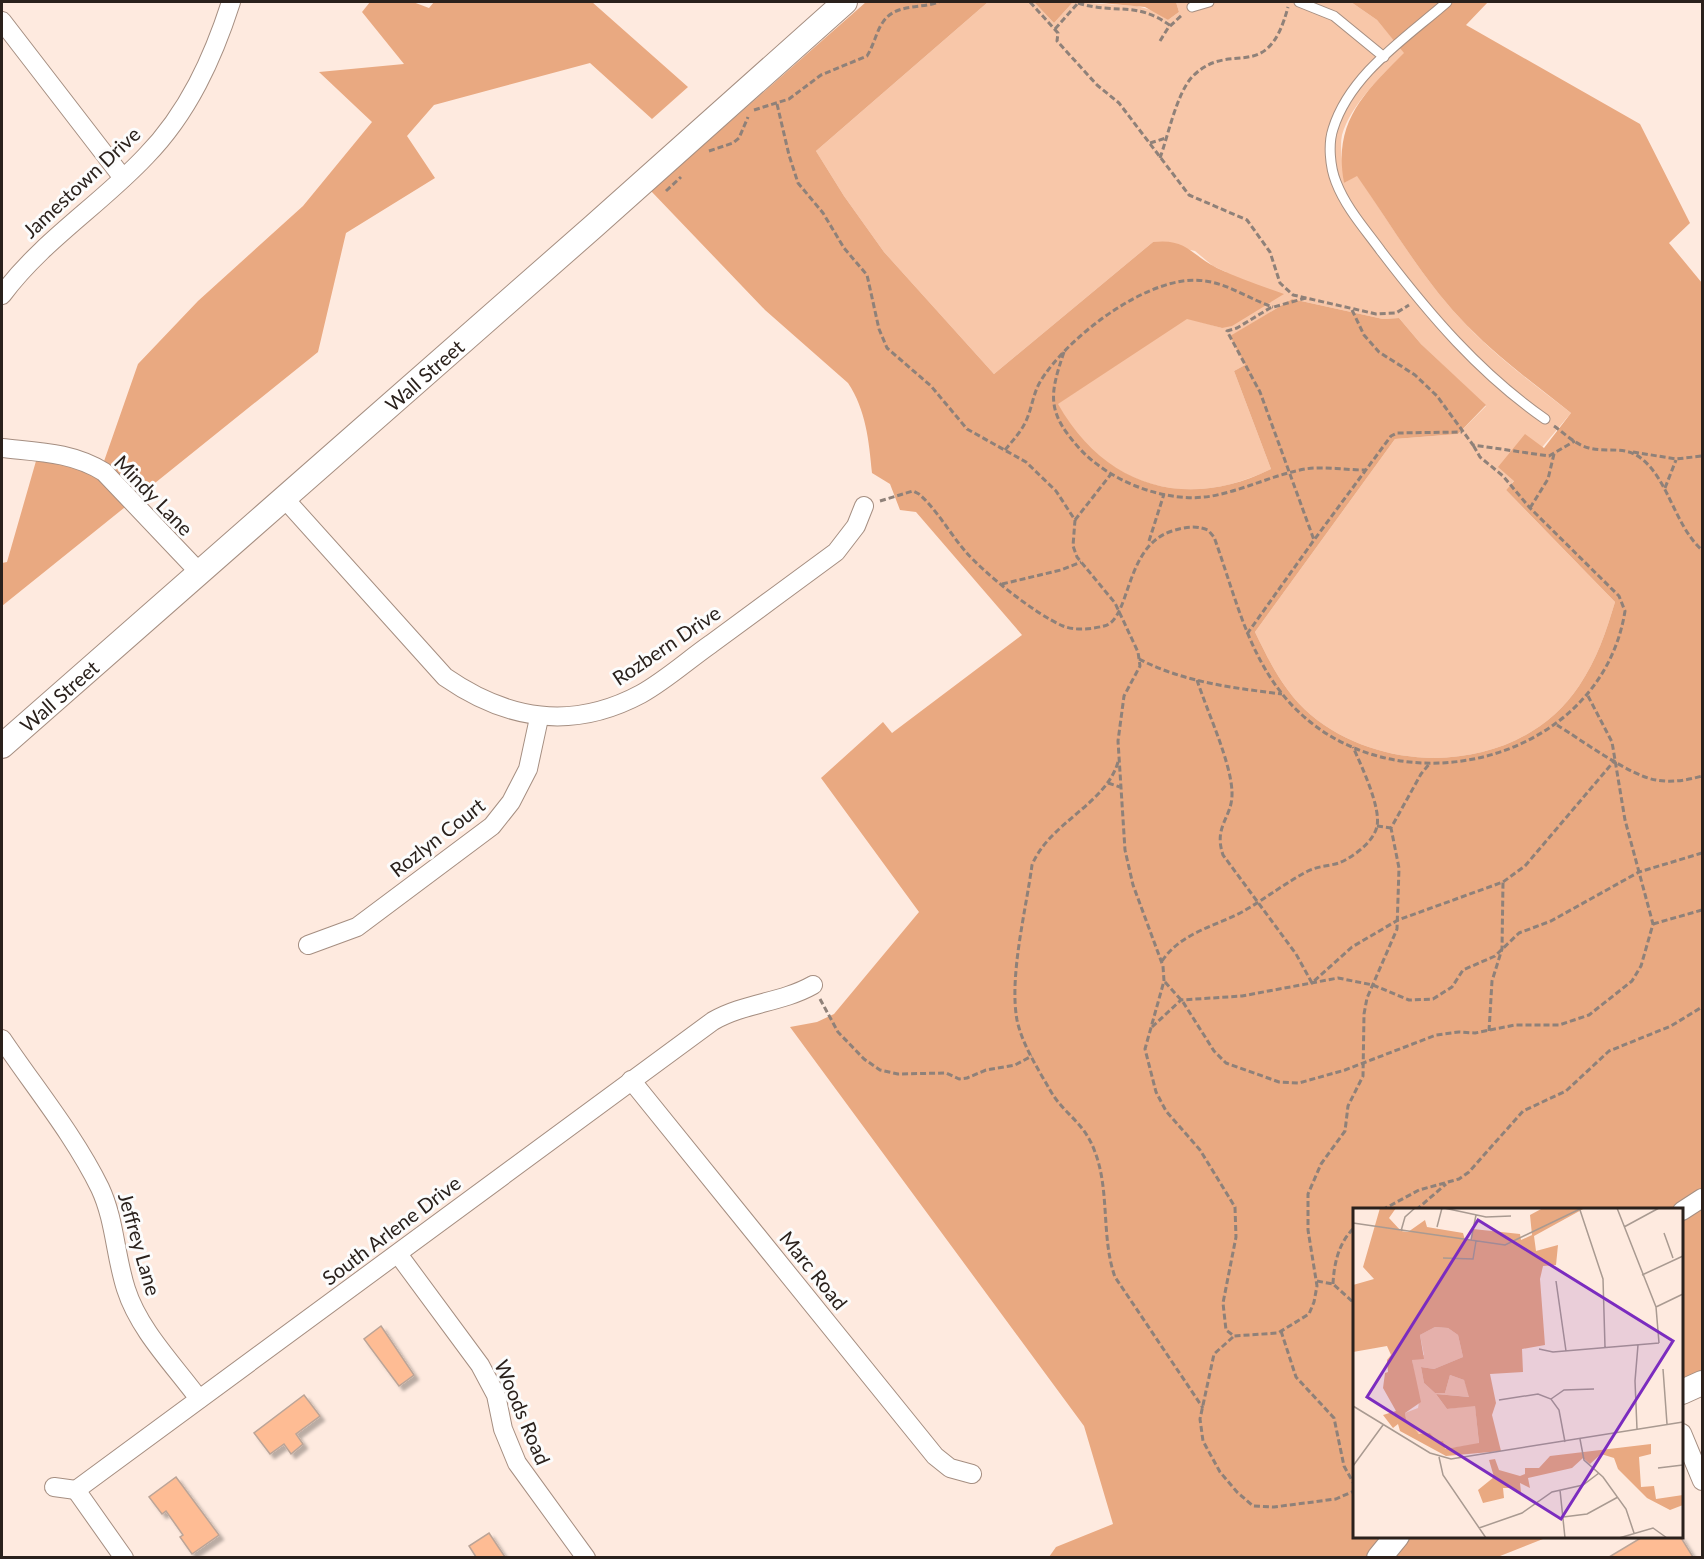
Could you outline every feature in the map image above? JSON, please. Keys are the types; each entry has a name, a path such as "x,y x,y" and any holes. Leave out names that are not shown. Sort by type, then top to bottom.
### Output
{"street":[{"name":"Jamestown Drive","path":"2,295 36,254 123,178 167,133 186,105 208,63 231,2"},
{"name":"Wall Street","path":"2,746 594,226 845,2"},
{"path":"2,21 123,178"},
{"name":"Mindy Lane","path":"2,448 61,453 89,463 119,485 199,572"},
{"name":"Rozbern Drive","path":"284,498 445,676 468,693 500,708 539,718 578,716 602,710 642,693 836,552 856,526 864,506"},
{"name":"Rozlyn Court","path":"308,945 357,927 492,826 511,802 528,769 539,718"},
{"name":"South Arlene Drive","path":"76,1490 721,1016 738,1009 784,999 813,985"},
{"name":"Jeffrey Lane","path":"2,1040 81,1156 99,1188 112,1220 123,1278 133,1307 200,1399"},
{"name":"Marc Road","path":"631,1080 935,1456 950,1468 972,1474"},
{"path":"1683,1210 1702,1198"},
{"name":"Woods Road","path":"398,1254 480,1365 496,1395 503,1429 517,1463 586,1557"},
{"path":"1683,1392 1702,1383"},
{"path":"1683,1435 1702,1481"},
{"path":"54,1487 76,1490 124,1557"},
{"path":"1379,1557 1395,1538"}],"lane":[{"path":"1192,7 1209,2"},
{"path":"1299,2 1334,16 1384,57"},
{"path":"1447,2 1384,57 1361,80 1345,102 1332,130 1331,166 1336,183 1352,213 1418,299 1477,364 1511,395 1545,419"}],"path":[{"path":"703,154 733,143 743,133 749,115 754,110 789,99 821,75 867,56 883,22 890,14 900,9 927,6 939,2"},
{"path":"1030,2 1058,33 1057,41 1097,85 1119,103 1189,195 1247,220 1270,252 1284,290 1352,310 1387,315 1396,313 1418,299"},
{"path":"1054,29 1079,2 1104,9 1142,10 1156,15 1171,26"},
{"path":"1160,158 1182,94 1191,78 1203,68 1220,62 1261,55 1271,47 1283,26 1289,2"},
{"path":"1160,41 1171,26 1192,7"},
{"path":"777,104 798,183 823,213 844,248 867,274 882,340 894,356 930,386 967,429 1005,450 1041,475 1071,510 1075,520 1073,546 1081,562 1120,610 1139,659 1140,666 1124,696 1120,714 1119,759 1125,850 1132,885 1162,961 1164,981 1145,1048 1156,1092 1166,1111 1213,1168 1235,1207 1236,1237 1223,1304 1226,1330 1234,1336 1255,1336 1281,1331 1309,1314 1314,1302 1317,1281 1308,1230 1308,1194 1321,1164 1346,1131 1348,1106 1363,1076 1364,1014 1373,985 1392,946 1398,920 1399,868 1391,828 1421,774 1430,764"},
{"path":"1150,143 1168,137"},
{"path":"662,193 673,187 688,169"},
{"path":"1005,450 1020,433 1041,382 1064,352 1122,306 1145,293 1175,283 1203,280 1221,285 1273,307"},
{"path":"1306,298 1273,307 1227,331 1260,392 1314,540"},
{"path":"1148,544 1163,534 1186,527 1208,530 1214,537 1247,634 1265,669 1282,694 1321,730 1353,747 1387,758 1430,764 1478,758 1511,748 1557,725 1588,696 1610,660 1623,621 1623,602 1530,508 1503,476 1480,457 1450,411 1437,396 1415,375 1379,352 1364,334 1352,310"},
{"path":"1064,352 1052,399 1056,416 1066,434 1084,453 1112,474 1164,494 1210,496 1307,469 1365,470"},
{"path":"1545,419 1588,448 1631,451 1676,459 1702,456"},
{"path":"1247,634 1383,444 1397,433 1462,432"},
{"path":"1473,446 1535,454 1554,454 1575,441"},
{"path":"1631,451 1644,460 1664,489 1672,510 1702,550"},
{"path":"1530,508 1548,479 1554,454"},
{"path":"1664,489 1676,459"},
{"path":"1075,520 1112,474"},
{"path":"864,506 913,491 919,494 929,503 965,551 982,569 1064,627 1078,630 1107,626 1115,621 1125,592 1148,544 1164,494"},
{"path":"1002,584 1061,570 1081,562"},
{"path":"1139,659 1160,670 1197,680 1282,694"},
{"path":"1197,680 1228,771 1232,794 1218,840 1223,855 1296,954 1312,983"},
{"path":"1164,981 1181,1000 1214,1051 1226,1063 1279,1082 1299,1083 1365,1063 1436,1035 1489,1031 1515,1025 1559,1025 1589,1015 1632,981 1641,966 1653,924 1625,820 1612,742 1588,696"},
{"path":"1557,725 1615,760 1654,780 1686,780 1702,776"},
{"path":"1162,961 1173,945 1183,939 1258,902 1310,870 1337,864 1354,855 1369,840 1377,826 1369,784 1353,747"},
{"path":"1119,759 1108,783 1050,837 1038,852 1032,865 1017,979 1017,1020 1032,1056 1052,1094 1088,1132 1094,1148 1108,1235 1108,1259 1115,1277 1203,1408"},
{"path":"1312,983 1352,947 1398,920 1503,882 1525,866 1615,760"},
{"path":"1108,783 1121,787"},
{"path":"1377,826 1391,828"},
{"path":"1150,1028 1181,1000 1242,996 1338,978 1373,985 1409,1000 1433,999 1452,987 1463,970 1495,956 1519,933 1560,917 1639,872 1702,853"},
{"path":"1489,1031 1492,981 1502,949 1503,882"},
{"path":"1653,924 1702,910"},
{"path":"813,985 838,1032 864,1059 880,1070 898,1074 946,1072 959,1079 986,1070 1015,1065 1032,1056"},
{"path":"1384,1208 1419,1190 1447,1183 1469,1172 1523,1111 1566,1091 1609,1051 1671,1026 1702,1007"},
{"path":"1417,1208 1447,1183"},
{"path":"1334,1284 1337,1256 1347,1235 1353,1229"},
{"path":"1317,1281 1334,1284 1353,1302"},
{"path":"1281,1331 1296,1377 1334,1418 1344,1466 1353,1482"},
{"path":"1234,1336 1214,1354 1200,1419 1203,1441 1220,1472 1253,1506 1274,1507 1336,1499 1353,1491"}],"shaded area":[{"path":"370,2 413,2 429,8 434,2 592,2 688,87 652,119 590,63 434,105 407,136 435,178 346,233 318,352 2,606 2,563 7,562 36,461 102,467 138,364 198,301 303,206 372,122 319,72 404,64 362,12"},
{"path":"866,2 988,2 816,151 844,196 884,252 994,374 1153,242 1164,241 1181,245 1217,268 1284,294 1232,326 1222,328 1187,319 1058,404 1077,432 1099,455 1124,472 1150,483 1179,489 1208,488 1239,482 1271,469 1234,371 1245,365 1230,336 1292,299 1383,319 1399,318 1421,344 1486,405 1458,434 1395,439 1255,632 1266,655 1293,697 1311,715 1342,736 1377,750 1414,757 1452,757 1489,750 1523,736 1554,715 1579,686 1591,666 1615,602 1506,490 1514,481 1498,467 1525,434 1544,448 1571,413 1499,355 1459,317 1418,266 1357,176 1344,183 1343,143 1354,110 1376,82 1404,53 1377,20 1351,2 1488,2 1466,25 1640,124 1690,223 1669,243 1702,283 1702,1383 1683,1392 1683,1208 1353,1208 1353,1538 1545,1538 1495,1558 1049,1557 1056,1547 1113,1524 1084,1426 790,1027 817,1022 834,1014 919,912 821,778 883,722 892,733 1022,635 916,512 900,510 890,484 872,473 863,415 848,383 765,310 651,191"},
{"path":"988,2 1034,2 1054,23 1073,2 1137,6 1155,11 1168,20 1179,12 1176,2 1351,2 1377,20 1405,53 1368,91 1346,123 1341,141 1344,183 1357,175 1418,266 1459,317 1499,356 1571,413 1506,490 1615,602 1591,666 1579,686 1554,715 1523,736 1489,750 1452,757 1414,757 1377,750 1342,736 1311,715 1293,697 1279,677 1255,632 1395,439 1458,434 1486,406 1421,344 1399,318 1383,319 1292,299 1231,336 1245,365 1234,371 1271,469 1246,480 1221,486 1197,489 1173,488 1149,483 1105,461 1080,439 1057,404 1187,318 1222,328 1226,272 1213,266 1195,251 1153,242 994,374 884,252 844,196 816,151"},
{"path":"1034,2 1073,2 1054,23"},
{"path":"1090,2 1176,2 1179,12 1168,20 1145,7"}],"building":[{"path":"381,1326 414,1375 399,1386 364,1339"},
{"path":"304,1395 320,1416 296,1434 303,1444 291,1454 284,1444 270,1454 254,1433"},
{"path":"176,1477 219,1535 192,1554 180,1537 183,1535 166,1511 162,1514 149,1497"},
{"path":"489,1533 505,1557 476,1557 469,1546"},
{"path":"1641,1538 1681,1538 1693,1557 1609,1557"}]}
